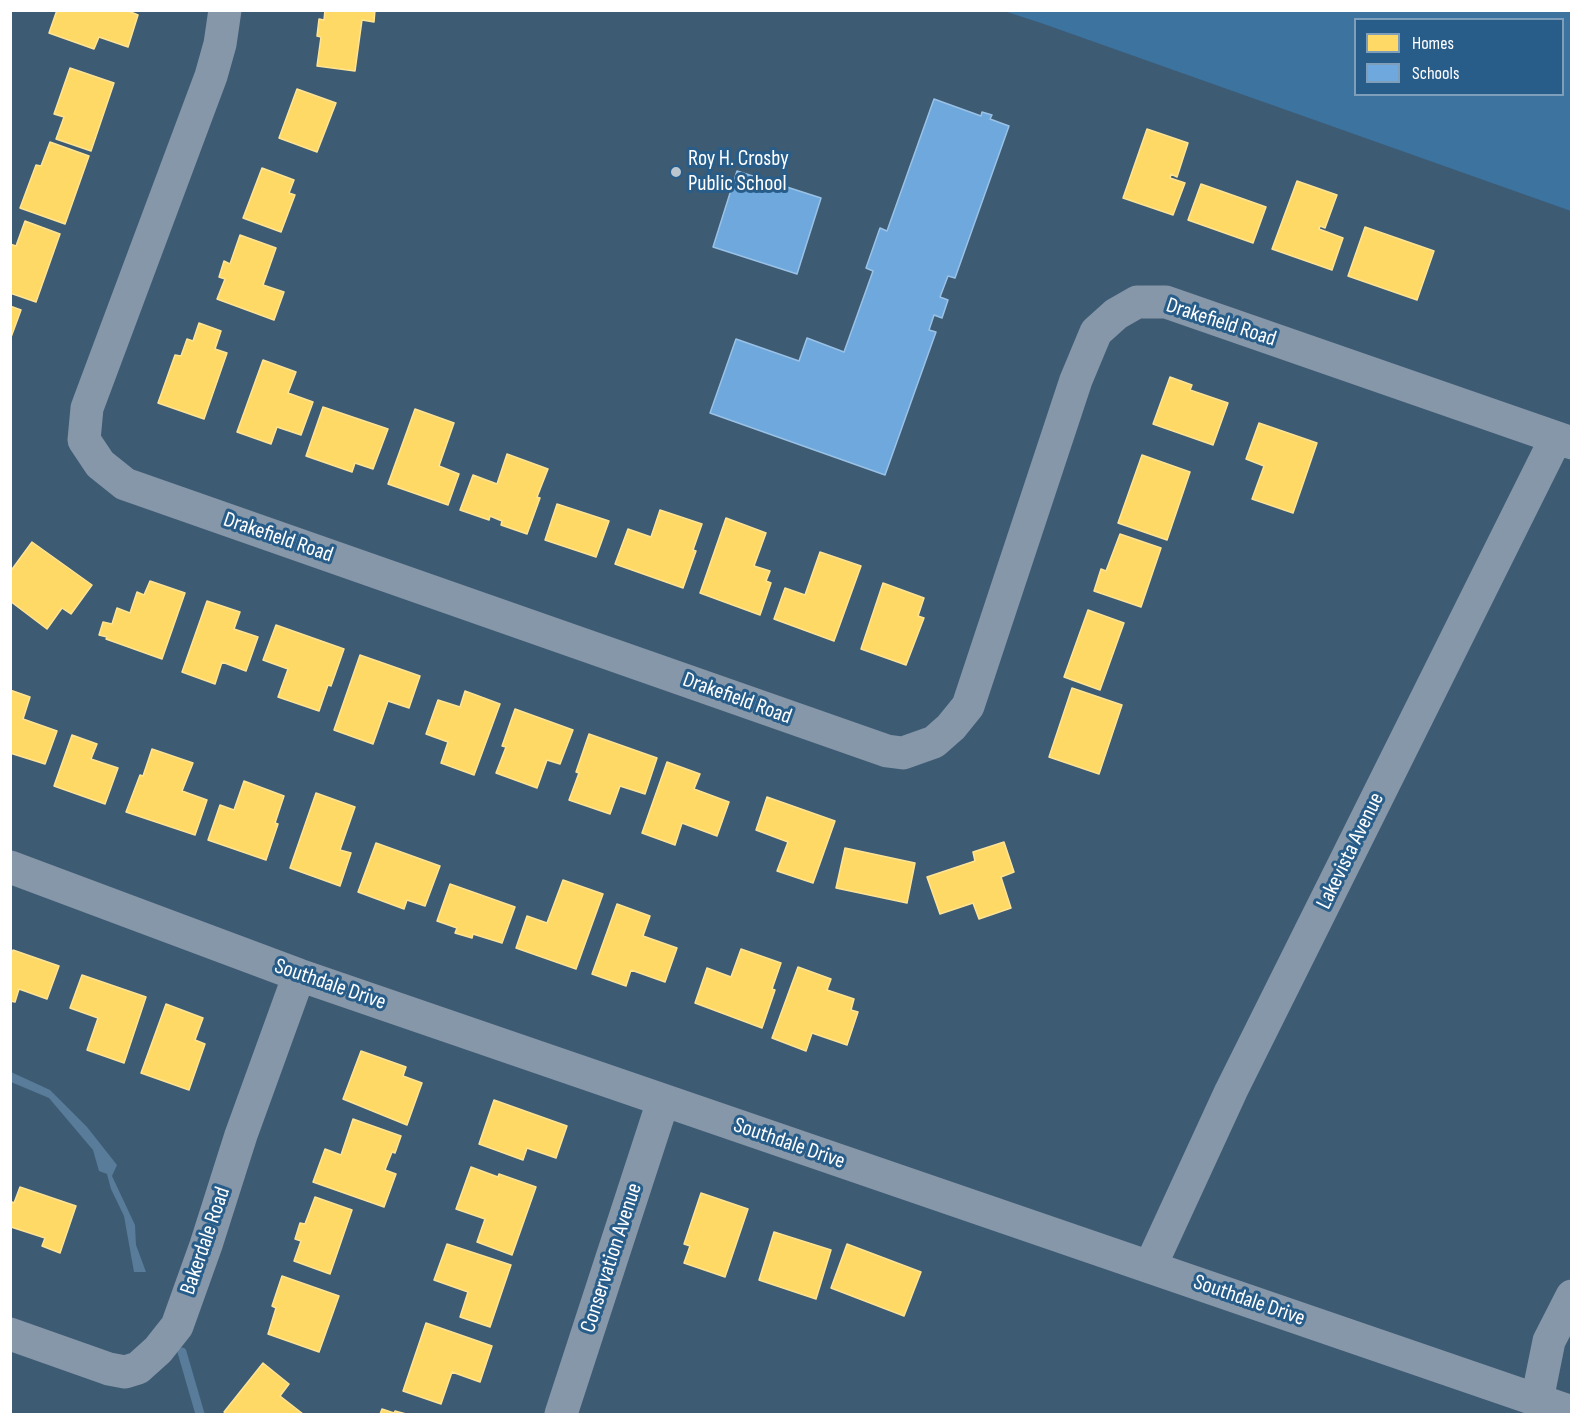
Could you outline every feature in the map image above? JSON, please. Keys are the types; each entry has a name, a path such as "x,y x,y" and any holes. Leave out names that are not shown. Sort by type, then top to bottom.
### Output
{"street":[{"name":"Drakefield Road","path":"225,10 220,44 211,76 87,408 84,440 100,464 125,484 886,751 903,753 925,747 951,727 968,706 1076,380 1096,332 1116,314 1137,302 1166,302 1564,440"},
{"name":"Lakevista Avenue","path":"1150,1267 1236,1080 1564,440"},
{"name":"Southdale Drive","path":"10,867 299,975 1572,1412"},
{"name":"Bakerdale Road","path":"10,1334 109,1369 125,1372 138,1368 158,1350 177,1326 241,1135 299,975"},
{"name":"Conservation Avenue","path":"561,1414 663,1101"},
{"path":"1537,1400 1549,1341 1572,1296"}],"shaded area":[{"path":"1004,11 1571,11 1571,211 1041,23"},
{"path":"11,1072 50,1090 87,1127 117,1165 112,1176 135,1225 136,1245 146,1272 134,1272 124,1216 111,1189 107,1174 99,1171 93,1150 49,1098 11,1082"}],"building: Homes":[{"path":"57,10 126,10 138,15 128,47 99,37 94,49 49,33"},
{"path":"325,10 375,10 374,22 362,20 355,71 317,66 321,37 317,36 319,19 324,20"},
{"path":"70,68 114,83 91,151 56,139 64,117 54,114"},
{"path":"297,89 336,103 317,152 279,138"},
{"path":"1147,129 1188,143 1177,177 1171,174 1170,178 1185,183 1173,215 1123,198"},
{"path":"50,142 89,156 65,224 20,208 36,165 41,166"},
{"path":"262,168 294,180 289,193 295,195 281,232 243,218"},
{"path":"1297,181 1337,195 1325,228 1320,226 1319,229 1343,238 1332,270 1272,249"},
{"path":"1201,184 1266,207 1253,243 1188,220"},
{"path":"25,221 60,234 36,302 10,293 10,244 16,246"},
{"path":"1365,227 1434,251 1417,300 1348,276"},
{"path":"240,235 276,248 263,285 284,292 274,320 217,299 225,279 219,277 224,261 230,264"},
{"path":"10,306 21,310 10,340"},
{"path":"199,323 221,331 215,349 227,353 204,419 158,403 175,355 181,356 187,339 193,341"},
{"path":"263,360 296,372 288,393 313,402 301,435 277,427 271,444 237,432"},
{"path":"1170,377 1192,385 1190,390 1228,403 1213,445 1153,424"},
{"path":"323,407 388,429 373,469 355,463 352,472 306,456"},
{"path":"415,409 454,423 439,466 459,474 448,505 388,484"},
{"path":"1259,423 1317,443 1293,513 1252,499 1264,466 1246,459"},
{"path":"507,454 548,469 537,497 540,498 527,534 501,525 502,521 490,516 489,520 460,510 473,475 497,484"},
{"path":"1142,455 1190,472 1167,540 1118,523"},
{"path":"557,504 609,521 596,557 545,540"},
{"path":"660,510 702,524 693,550 696,551 683,588 615,564 628,529 651,537"},
{"path":"726,518 766,533 754,566 770,571 766,581 771,583 760,615 700,593"},
{"path":"1120,534 1161,548 1141,607 1094,591 1101,569 1106,571"},
{"path":"32,542 92,585 71,614 62,608 47,629 10,601 10,572"},
{"path":"820,552 861,566 834,641 774,619 785,588 805,595"},
{"path":"150,581 185,593 162,659 99,635 103,622 112,624 117,608 130,613 137,592 144,595"},
{"path":"883,583 924,598 918,616 924,618 906,665 861,649"},
{"path":"207,601 240,612 234,629 258,637 246,671 222,662 215,684 182,672"},
{"path":"1088,610 1124,623 1100,690 1064,677"},
{"path":"276,625 344,649 319,711 278,697 288,669 263,660"},
{"path":"360,655 420,676 409,708 388,701 373,744 334,730"},
{"path":"1072,688 1122,705 1099,774 1049,757"},
{"path":"10,690 30,697 23,719 57,731 45,764 10,753"},
{"path":"465,691 500,704 474,775 441,763 448,742 426,734 438,700 460,707"},
{"path":"515,709 573,730 560,764 547,760 537,788 496,773 506,747 502,746"},
{"path":"589,734 657,758 645,794 620,786 610,814 569,800"},
{"path":"72,735 97,744 91,759 118,768 105,804 54,786"},
{"path":"152,749 193,763 182,791 207,800 195,835 126,812 140,775 143,776"},
{"path":"667,762 700,774 694,789 729,802 717,836 682,823 675,845 642,833"},
{"path":"244,781 284,796 275,823 278,824 266,860 208,840 220,805 234,810"},
{"path":"316,793 355,807 340,850 351,853 340,886 290,868"},
{"path":"767,797 835,821 813,883 777,871 788,842 756,830"},
{"path":"1004,842 1014,872 1001,877 1011,908 979,919 973,903 940,914 927,877 975,861 973,852"},
{"path":"376,843 440,866 425,906 407,900 404,909 358,892"},
{"path":"845,848 915,863 907,903 836,888"},
{"path":"563,880 603,894 576,969 516,948 527,916 547,923"},
{"path":"450,884 515,907 502,943 473,934 472,938 455,933 457,928 437,921"},
{"path":"617,904 650,916 643,936 677,948 665,982 631,970 626,986 592,974"},
{"path":"741,949 781,963 772,989 775,990 762,1028 695,1003 707,968 731,977"},
{"path":"13,950 59,966 47,999 19,989 15,1002 10,1001 10,956"},
{"path":"798,967 831,979 827,990 854,999 851,1010 858,1012 847,1045 812,1033 806,1051 772,1038"},
{"path":"82,975 146,997 124,1063 87,1050 98,1018 70,1008"},
{"path":"166,1004 203,1018 195,1040 205,1044 189,1090 141,1073"},
{"path":"361,1051 406,1067 403,1076 422,1083 407,1125 343,1099"},
{"path":"494,1100 567,1126 556,1158 527,1148 523,1160 479,1144"},
{"path":"353,1119 401,1136 395,1153 392,1152 385,1170 396,1174 384,1207 313,1182 325,1149 341,1155"},
{"path":"471,1167 536,1187 512,1255 477,1242 485,1219 456,1209"},
{"path":"20,1187 76,1206 60,1253 42,1246 45,1238 11,1227 10,1229 10,1201 14,1203"},
{"path":"701,1193 748,1209 725,1277 684,1263 690,1246 684,1244"},
{"path":"315,1197 352,1210 330,1274 294,1261 301,1241 295,1239 300,1223 305,1224"},
{"path":"774,1232 831,1250 816,1299 759,1280"},
{"path":"447,1244 511,1265 490,1327 460,1317 468,1292 434,1280"},
{"path":"847,1244 921,1272 904,1316 831,1288"},
{"path":"282,1276 339,1296 319,1352 268,1334 276,1308 272,1306"},
{"path":"426,1323 492,1346 480,1382 452,1372 441,1404 403,1391"},
{"path":"263,1363 289,1384 280,1396 303,1414 227,1414 224,1412"},
{"path":"382,1409 394,1413 395,1411 406,1414 380,1414"}],"building: Schools":[{"path":"934,99 981,116 982,112 992,115 990,119 1009,126 955,278 948,276 940,297 948,300 942,318 934,315 929,330 936,332 885,475 710,413 736,339 799,361 807,338 844,352 873,271 866,268 880,228 887,231"},
{"path":"737,171 821,198 797,274 713,247"}],"waterway":[{"path":"182,1352 200,1414"}],"place":[{"name":"Roy H. Crosby Public School","path":"676,172"}]}
